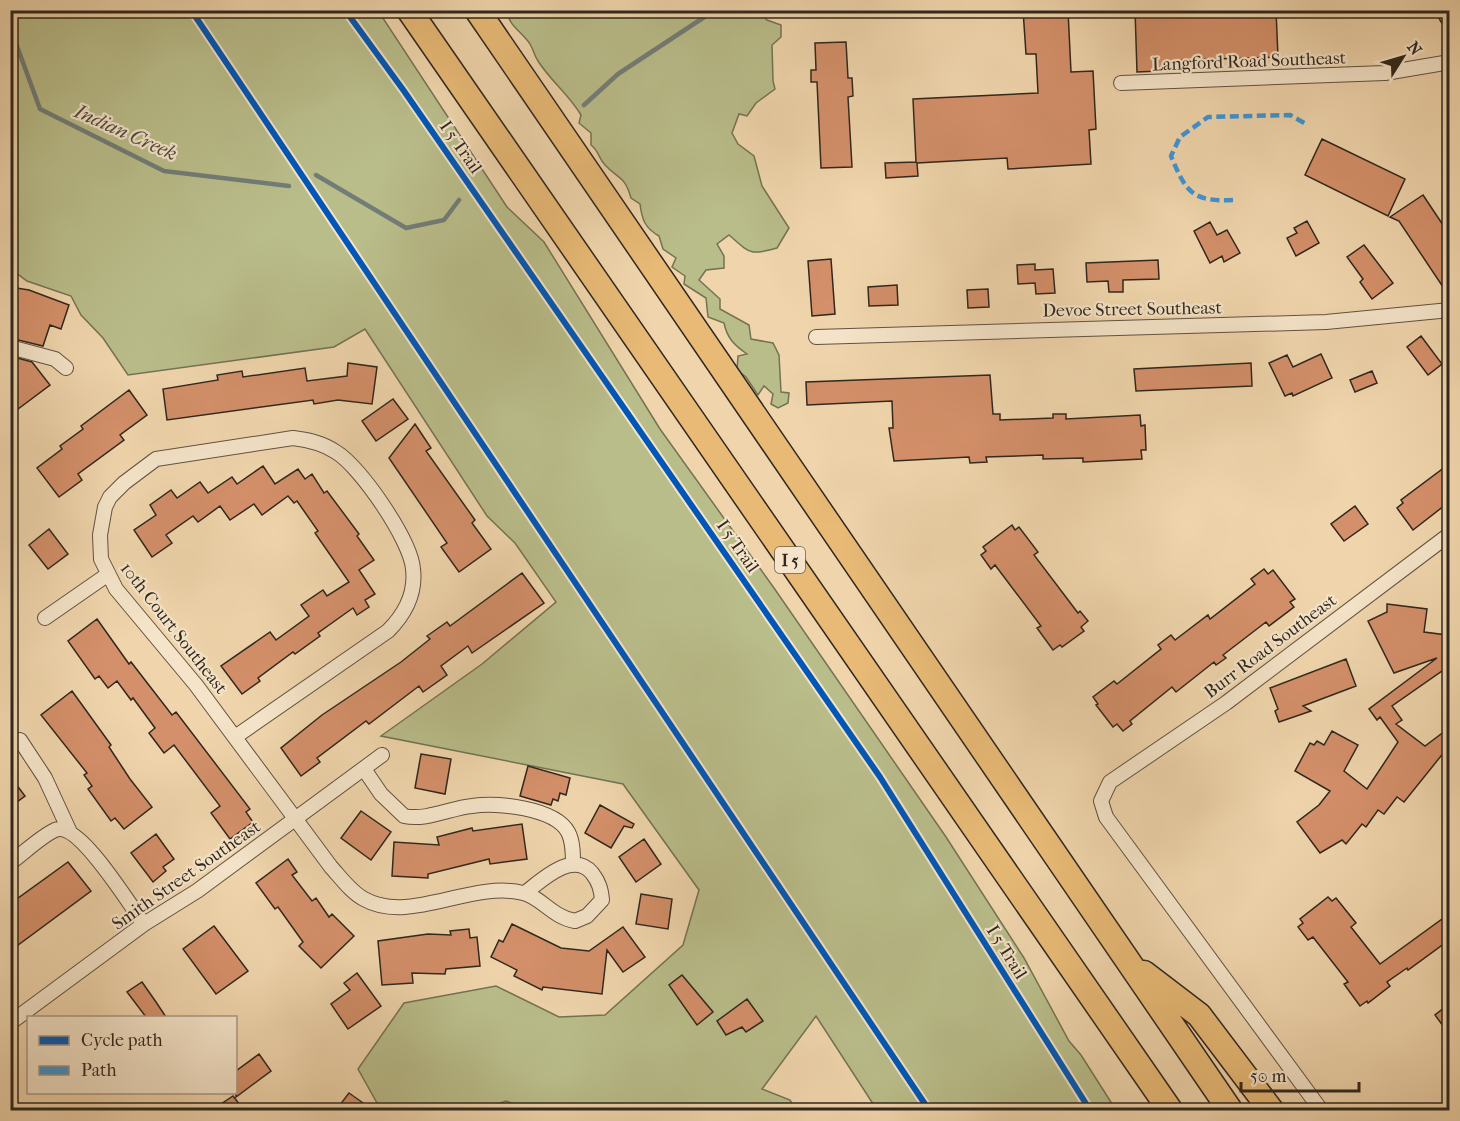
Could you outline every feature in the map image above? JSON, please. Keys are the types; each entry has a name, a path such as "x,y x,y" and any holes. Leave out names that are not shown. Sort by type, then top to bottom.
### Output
{"highway":[{"name":"I 5","path":"409,10 1167,1108"},
{"path":"477,10 1230,1110"},
{"path":"1128,961 1199,1015 1271,1110"}],"street":[{"name":"Langford Road Southeast","path":"1120,83 1379,74 1449,62"},
{"name":"Devoe Street Southeast","path":"816,337 1326,322 1449,310"},
{"path":"10,347 55,359 66,368"},
{"name":"10th Court Southeast","path":"235,737 388,631 400,618 413,589 413,569 408,547 354,466 326,445 311,440 293,438 156,459 124,483 110,497 105,507 100,535 100,559 107,575 235,737 331,867 356,893 382,906 423,905 480,890 525,893 566,919 575,921 586,916 602,900 601,888 586,867 573,864"},
{"name":"Burr Road Southeast","path":"1321,1110 1106,817 1101,801 1110,782 1226,703 1449,534"},
{"path":"45,618 107,575"},
{"path":"20,740 45,778 69,830 83,840 144,924"},
{"name":"Smith Street Southeast","path":"10,1023 144,924 197,891 296,820 382,755"},
{"path":"364,769 381,794 404,816 423,817 486,805 543,814 559,822 568,832 573,864 546,876 525,893"},
{"path":"10,863 56,830 69,830"}],"green space":[{"path":"345,10 351,20 379,12 507,207 544,242 660,429 774,588 946,837 1024,958 1069,1041 1081,1055 1116,1110 877,1110 816,1016 762,1089 790,1100 796,1110 532,1110 506,1101 481,1110 381,1110 358,1069 404,1003 496,986 559,1017 605,1015 683,945 699,890 623,784 381,736 482,664 556,602 515,543 487,516 365,329 334,347 128,375 103,338 81,315 71,296 27,281 11,269 11,11"},
{"path":"507,11 759,11 767,20 781,25 781,37 772,45 775,89 756,103 747,116 739,114 732,133 738,144 754,156 762,186 789,228 777,248 761,252 746,249 729,235 717,244 724,256 724,268 706,270 699,280 720,299 720,309 749,325 751,339 773,343 779,355 781,392 789,393 788,403 778,408 771,404 773,394 764,386 758,395 746,377 737,370 738,356 747,354 732,341 724,323 708,317 706,298 684,284 685,276 672,267 676,258 663,249 659,236 645,223 640,204 631,198 624,182 603,163 591,145 591,133 579,123 581,115 543,68 529,42 512,23"}],"building":[{"path":"1023,10 1068,10 1071,72 1093,71 1096,129 1089,130 1091,164 1008,169 1007,158 917,163 918,176 886,178 885,163 916,162 913,99 1038,93 1036,54 1026,54"},
{"path":"1135,10 1276,10 1278,57 1182,60 1183,70 1137,72"},
{"path":"846,42 848,78 852,78 853,96 848,97 852,167 821,168 817,82 811,82 811,70 816,70 815,43"},
{"path":"1322,139 1405,179 1388,216 1305,175"},
{"path":"1423,195 1449,234 1449,296 1399,221 1390,217"},
{"path":"1307,221 1319,243 1296,256 1287,238 1297,233 1294,228"},
{"path":"1210,222 1217,235 1227,230 1240,253 1224,262 1222,256 1210,263 1194,231"},
{"path":"1364,245 1393,283 1372,299 1360,282 1363,279 1347,257"},
{"path":"831,259 835,314 812,316 808,261"},
{"path":"1158,260 1159,279 1123,280 1123,292 1109,292 1108,281 1087,282 1086,263"},
{"path":"1035,264 1035,270 1053,269 1055,293 1036,294 1035,283 1018,284 1017,265"},
{"path":"897,285 898,305 869,306 868,287"},
{"path":"10,287 29,290 69,305 61,329 50,325 43,346 10,338"},
{"path":"988,289 989,307 968,308 967,290"},
{"path":"1421,336 1442,364 1428,375 1407,347"},
{"path":"1321,354 1332,378 1293,396 1292,393 1285,396 1269,363 1287,355 1293,367"},
{"path":"10,356 32,362 50,385 10,415"},
{"path":"348,363 377,367 372,404 338,400 314,404 313,400 167,420 163,389 218,380 217,375 242,371 243,377 305,368 307,381 347,376"},
{"path":"1251,363 1252,386 1136,391 1134,369"},
{"path":"1372,371 1377,383 1355,392 1350,380"},
{"path":"990,375 993,414 1000,414 1000,420 1053,418 1053,414 1066,414 1066,419 1140,415 1141,426 1145,425 1146,450 1141,450 1142,459 1083,462 1083,458 1043,459 1043,455 986,457 987,462 970,463 969,457 894,461 889,428 893,428 892,401 807,405 806,382"},
{"path":"129,390 147,415 120,435 124,440 78,474 82,480 59,497 37,468 62,449 60,446 83,429 81,426"},
{"path":"393,399 408,419 376,441 362,421"},
{"path":"415,424 431,448 426,451 475,520 472,523 491,549 459,572 441,547 447,543 389,458"},
{"path":"1449,464 1449,502 1413,530 1397,508 1403,503 1401,500"},
{"path":"263,466 275,484 298,469 305,479 312,474 324,493 327,491 359,534 357,536 374,560 359,570 375,594 365,600 369,607 357,615 353,608 318,633 320,636 295,654 293,652 258,678 260,681 242,694 221,666 270,632 276,640 309,616 301,605 323,590 327,596 349,582 315,533 318,531 297,501 294,503 288,496 262,515 254,504 230,520 220,506 198,522 193,516 166,535 172,543 152,557 134,530 156,515 150,505 171,490 177,498 200,482 208,493 232,477 237,484"},
{"path":"1355,506 1368,524 1344,541 1331,524"},
{"path":"1012,525 1015,530 1019,527 1038,552 1034,555 1078,613 1080,611 1088,621 1081,627 1084,631 1062,647 1060,645 1053,650 1037,628 1041,626 995,565 991,569 981,555 986,551 983,547"},
{"path":"49,529 68,554 48,569 29,545"},
{"path":"1264,569 1268,574 1273,570 1295,599 1290,602 1294,607 1269,626 1266,622 1223,655 1226,658 1216,665 1214,662 1176,692 1172,687 1130,721 1132,724 1123,731 1117,724 1113,727 1096,705 1098,704 1093,697 1114,681 1117,684 1161,649 1158,645 1171,635 1175,640 1208,615 1210,619 1255,584 1251,579"},
{"path":"522,573 544,603 472,653 468,646 441,666 447,675 423,692 419,686 369,724 366,721 317,758 320,762 301,776 281,748 322,715 401,662 430,639 427,636 447,622 450,626"},
{"path":"1387,604 1427,609 1424,632 1447,635 1445,652 1449,649 1449,666 1392,706 1402,720 1396,724 1425,746 1449,728 1449,746 1404,802 1397,797 1384,814 1378,810 1366,827 1362,824 1346,844 1342,840 1320,853 1297,822 1319,805 1330,791 1295,771 1310,743 1314,745 1317,741 1324,745 1332,731 1358,745 1344,771 1367,789 1398,742 1380,717 1377,720 1369,709 1437,658 1394,673 1368,621 1387,612"},
{"path":"97,619 129,664 131,662 172,715 176,712 250,809 246,812 253,822 230,839 211,813 220,806 174,745 164,753 149,733 155,728 133,698 131,700 117,681 108,688 99,676 95,679 68,641"},
{"path":"1346,659 1356,686 1303,706 1311,711 1279,722 1275,711 1278,709 1270,688"},
{"path":"72,691 111,745 109,747 130,779 152,807 124,829 115,818 111,821 88,789 92,786 84,775 87,773 41,715"},
{"path":"421,754 451,759 445,794 415,788"},
{"path":"528,766 570,778 566,795 560,793 558,801 553,799 551,805 520,796"},
{"path":"10,776 25,796 10,807"},
{"path":"600,805 634,824 632,828 624,826 611,848 585,833"},
{"path":"361,811 391,832 371,860 341,838"},
{"path":"522,824 527,859 490,864 489,859 428,874 428,878 392,876 394,842 439,845 437,837 472,828 473,831"},
{"path":"156,834 174,859 163,867 166,871 153,882 131,853"},
{"path":"644,839 661,864 636,882 619,857"},
{"path":"288,859 297,872 292,875 312,901 316,898 329,917 332,914 354,936 321,968 299,946 303,942 278,907 275,909 256,883"},
{"path":"68,862 91,891 10,951 10,904"},
{"path":"641,894 672,899 668,929 636,924"},
{"path":"1328,897 1332,901 1336,898 1356,923 1351,927 1380,964 1449,914 1449,940 1408,970 1407,968 1387,982 1390,986 1368,1003 1367,1001 1360,1006 1344,984 1348,982 1313,937 1308,940 1298,927 1303,923 1300,919"},
{"path":"512,924 561,948 589,951 623,927 645,957 623,972 607,950 602,994 543,987 542,990 514,976 517,970 491,957 499,940 503,942"},
{"path":"214,926 248,971 216,994 183,949"},
{"path":"469,929 470,938 477,937 480,966 446,969 445,974 412,973 413,983 382,985 378,941 428,934 451,935 450,931"},
{"path":"357,973 381,1006 348,1029 331,1004 350,990 344,983"},
{"path":"682,975 713,1012 697,1025 669,985"},
{"path":"142,982 165,1016 145,1016 127,992"},
{"path":"747,999 763,1021 746,1032 742,1027 726,1035 717,1021"},
{"path":"1449,1004 1449,1034 1435,1015"},
{"path":"259,1054 271,1071 236,1097 237,1070"},
{"path":"349,1093 373,1110 336,1110"},
{"path":"233,1096 244,1110 212,1110"}],"waterway":[{"name":"Indian Creek","path":"584,105 618,74 715,10"},
{"name":"Indian Creek","path":"10,27 40,109 164,171 289,186"},
{"name":"Indian Creek","path":"316,175 406,228 444,220 459,200"}],"marked path":[{"path":"1233,200 1208,199 1192,192 1186,186 1171,156 1180,137 1208,117 1290,115 1308,125"}],"cycle path":[{"path":"191,10 929,1110"},
{"name":"I 5 Trail","path":"345,10 404,91 880,777 1090,1110"}]}
